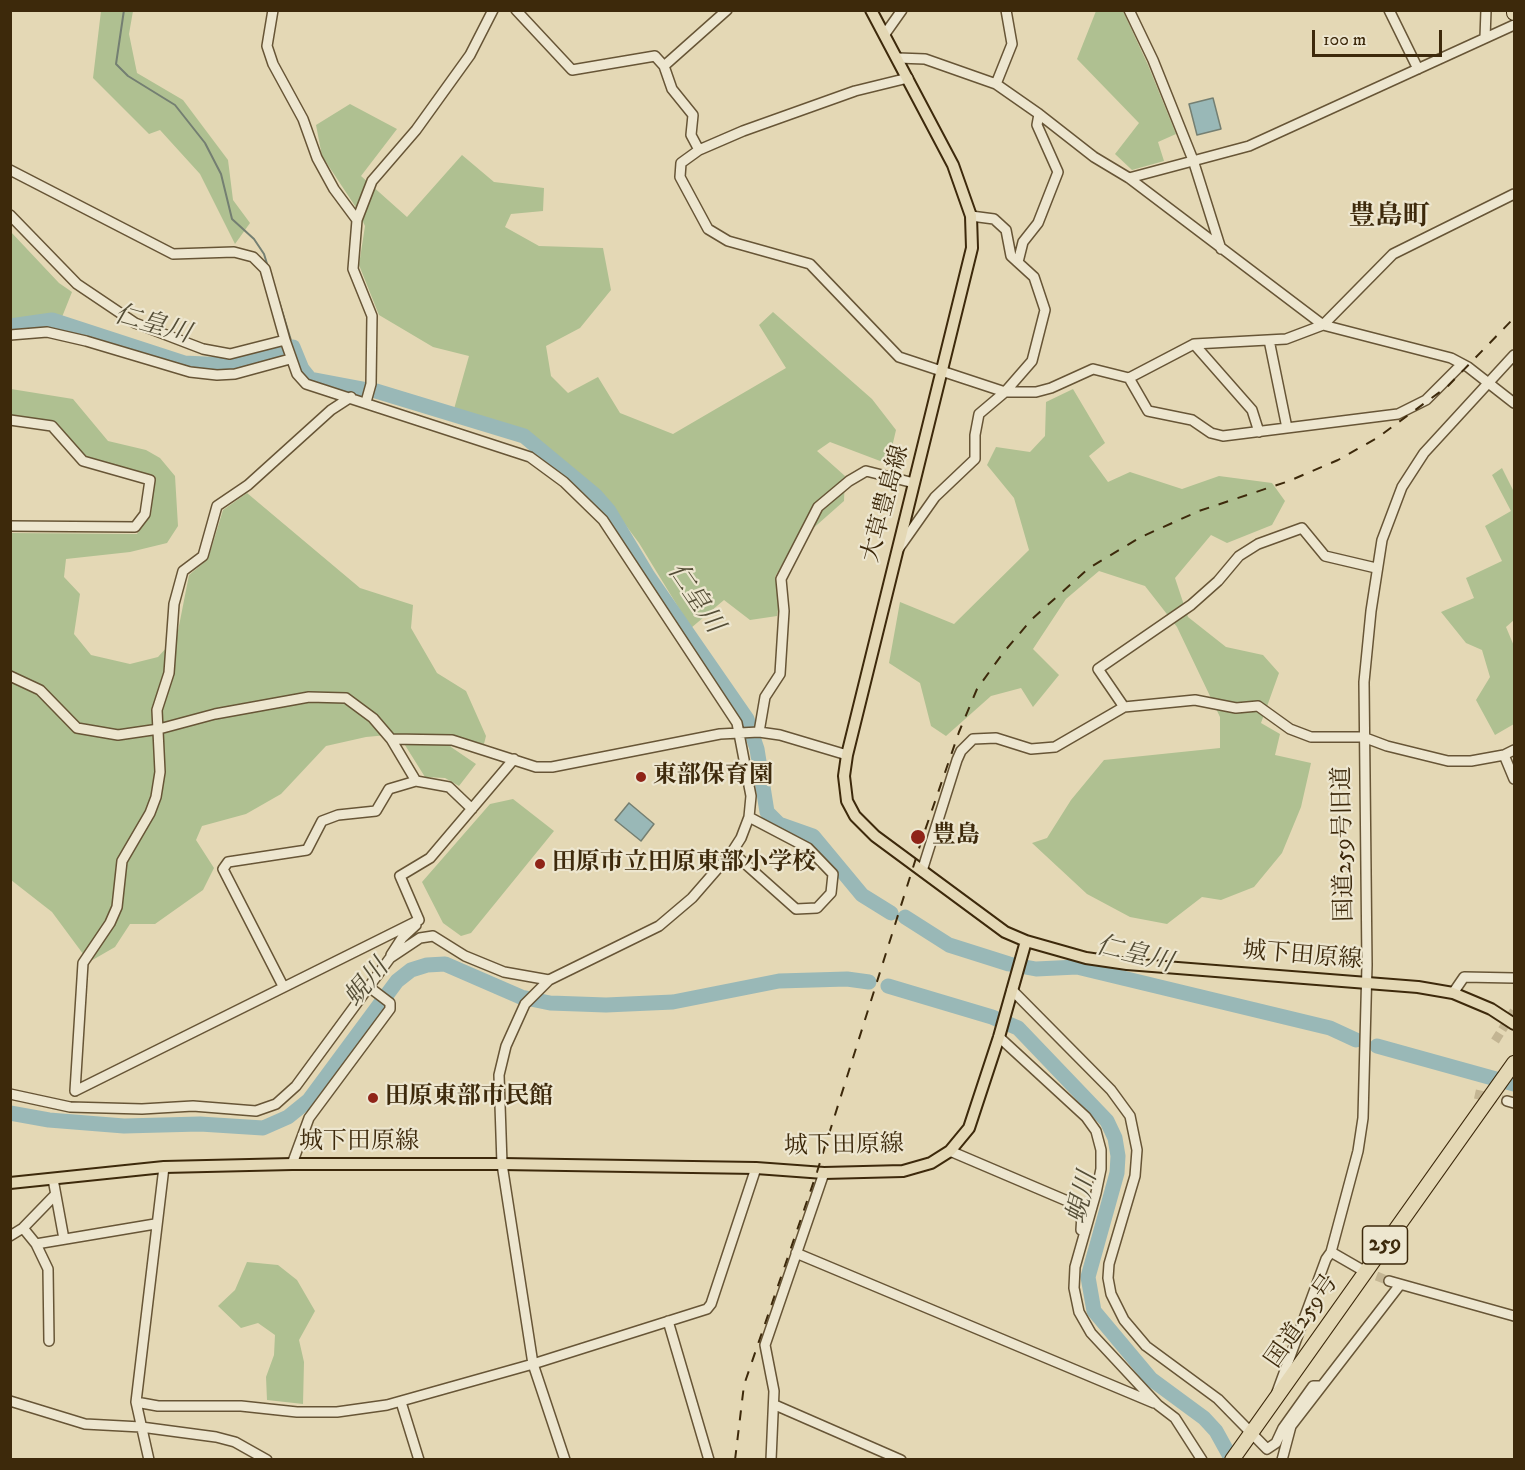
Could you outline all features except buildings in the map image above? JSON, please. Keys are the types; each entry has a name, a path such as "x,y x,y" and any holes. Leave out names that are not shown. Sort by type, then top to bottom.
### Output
{"highway":[{"name":"国道259号","path":"1235,1455 1512,1066"}],"main road":[{"name":"大草豊島線","path":"871,10 953,165 971,216 972,248 895,552 847,755 844,776 847,801 855,816 875,836 1005,933 1026,941"},
{"name":"城下田原線","path":"10,1183 164,1167 292,1164 502,1164 756,1168 824,1173 903,1171 931,1163 950,1151 969,1128 999,1037 1026,941 1086,958 1127,964 1366,983 1453,993 1491,1009 1515,1024"}],"street":[{"path":"273,10 267,46 273,64 303,119 317,158 334,189 357,220"},
{"path":"366,402 370,384 372,316 353,269 357,220 372,181 416,130 470,55 493,10"},
{"path":"516,10 572,70 655,56 664,66 672,89 693,115 691,135 699,150"},
{"path":"664,66 727,10"},
{"path":"885,34 902,10"},
{"path":"996,84 1012,45 1006,10"},
{"path":"1129,10 1153,60 1193,160 1222,250"},
{"path":"1389,10 1418,69"},
{"path":"1485,38 1486,10"},
{"path":"1129,178 1249,146 1515,25"},
{"path":"898,58 926,59 996,84 1094,157 1129,178 1323,325 1451,358 1515,403"},
{"path":"908,78 855,91 743,130 699,150 681,163 680,177 708,229 729,241 810,264 899,357 1005,392 1036,392 1051,388 1093,369 1129,378 1194,344 1287,339 1323,325 1393,254 1515,194"},
{"path":"1018,262 1023,242 1038,223 1058,172 1037,125 1039,114"},
{"path":"10,170 173,254 234,252 253,257 265,268 290,359 297,374 306,384 530,456 564,482 603,520 737,723 752,796 749,817 741,838 732,852 692,898 659,926 549,980 525,1004 515,1023 499,1075 502,1164 533,1364 565,1460"},
{"path":"10,215 77,284 135,323 203,349 230,354 285,340"},
{"path":"895,552 912,532 935,497 975,459 975,435 979,414 1005,392 1032,361 1045,310 1034,277 1011,256 1006,230 994,219 971,216"},
{"path":"10,335 47,332 86,340 190,372 217,375 234,374 290,359"},
{"path":"1269,340 1287,428"},
{"path":"1194,344 1252,410 1259,432"},
{"name":"国道259号旧道","path":"1275,1400 1281,1378 1331,1252 1358,1151 1363,1118 1366,983 1364,682 1376,568 1390,514 1402,487 1424,453 1515,355"},
{"path":"1129,378 1148,411 1192,420 1211,433 1223,436 1398,414 1426,399 1462,364"},
{"path":"351,397 331,410 248,485 218,506 202,556 183,571 177,593 169,673 157,710 159,771 156,797 150,813 122,861 117,907 110,923 84,963 75,1091 420,920"},
{"path":"10,420 52,426 83,461 150,480 145,514 135,527 10,526"},
{"path":"759,732 765,697 780,675 784,611 781,579 818,507 849,481 866,471 914,483"},
{"path":"1124,707 1098,669 1191,605 1218,581 1239,556 1258,544 1302,528 1324,556 1376,568"},
{"path":"10,676 40,690 77,728 118,735 159,729 215,714 309,697 346,698 373,718 392,739 416,781"},
{"path":"922,872 957,760 961,751 973,739 996,738 1031,749 1054,747 1124,707 1195,700 1236,708 1258,706 1290,729 1311,737 1363,737 1387,746 1448,761 1471,761 1504,755 1515,750"},
{"path":"392,739 453,740 536,767 552,767 720,734 759,732 780,735 847,755"},
{"path":"1504,755 1515,779"},
{"path":"420,920 400,876 430,858 472,809 519,761"},
{"path":"283,986 223,869 228,862 307,850 322,821 338,814 376,811 388,789 416,781 449,787 472,809"},
{"path":"732,852 796,909 817,908 831,893 833,874 808,848 749,817"},
{"path":"10,1094 70,1107 142,1109 193,1106 256,1111 276,1104 296,1086 390,958 402,938 420,920"},
{"path":"390,958 420,938 433,936 465,956 504,972 549,980"},
{"path":"1453,993 1464,977 1515,978"},
{"path":"292,1164 309,1118 390,1009 390,1003 369,987"},
{"path":"1012,990 1087,1064 1123,1104 1130,1116 1137,1150 1134,1176 1109,1264 1108,1278 1117,1310 1146,1346 1218,1400 1267,1449 1276,1443 1283,1428 1312,1386 1321,1386"},
{"path":"999,1037 1086,1117 1096,1131 1101,1150 1101,1169 1080,1244"},
{"path":"950,1151 1079,1206 1082,1214 1074,1288 1080,1312 1091,1333 1158,1405 1175,1418 1202,1460"},
{"path":"148,1460 136,1402 164,1167"},
{"path":"136,1402 158,1406 241,1406 297,1412 337,1412 401,1402 533,1364 707,1309 711,1304 756,1168"},
{"path":"771,1460 775,1405 765,1345 824,1173"},
{"path":"53,1179 64,1239"},
{"path":"10,1236 22,1228 55,1195"},
{"path":"36,1244 156,1224"},
{"path":"22,1228 36,1244 48,1269 49,1341"},
{"path":"1331,1252 1364,1271"},
{"path":"796,1253 1158,1405"},
{"path":"1389,1281 1399,1286 1515,1316"},
{"path":"1282,1460 1291,1426 1399,1286"},
{"path":"668,1321 708,1460"},
{"path":"10,1401 85,1424 141,1427 235,1442 267,1460"},
{"path":"401,1402 419,1460"},
{"path":"775,1405 902,1460"}],"green space":[{"path":"101,11 133,11 129,34 137,73 183,100 228,160 233,200 250,223 235,244 200,174 160,130 149,134 93,78"},
{"path":"1096,11 1123,11 1148,65 1176,134 1158,142 1164,161 1132,170 1115,154 1139,123 1077,59"},
{"path":"350,104 397,129 361,176 407,217 462,155 494,182 544,188 543,211 511,214 505,227 539,246 603,248 611,290 580,328 546,346 551,376 568,393 598,377 620,413 673,434 786,368 759,325 773,312 872,399 896,430 888,464 830,442 817,451 845,476 844,501 792,547 775,577 780,599 777,616 750,620 724,600 691,628 639,543 600,491 527,433 454,409 469,356 433,347 379,315 359,265 365,226 357,209 322,156 316,125"},
{"path":"10,231 59,283 72,292 62,317 11,322"},
{"path":"11,389 73,399 108,441 146,450 160,458 175,476 178,526 167,543 130,552 66,559 64,577 80,594 74,634 91,655 130,664 158,657 177,636 189,575 208,559 223,510 247,493 360,588 413,605 411,628 437,673 466,691 486,736 484,744 448,735 451,747 476,764 459,786 445,778 425,777 398,734 366,737 326,746 281,794 246,814 202,826 196,840 214,868 203,890 155,924 130,924 115,947 89,962 52,912 11,880 11,533 137,534 151,514 155,476 85,456 57,423 11,415"},
{"path":"1073,389 1105,443 1089,456 1108,482 1130,472 1182,489 1219,476 1272,483 1285,501 1272,525 1227,543 1211,535 1175,578 1188,617 1226,647 1263,655 1279,673 1261,723 1280,734 1275,755 1311,763 1301,807 1282,853 1254,887 1221,900 1202,897 1167,924 1130,917 1087,894 1032,843 1047,838 1071,800 1104,760 1220,748 1220,717 1177,627 1145,586 1099,571 1066,599 1033,649 1059,675 1033,707 1021,688 991,696 946,736 931,726 920,683 889,663 900,602 954,624 1029,550 1014,498 987,465 996,447 1030,452 1045,436 1046,402"},
{"path":"1502,468 1514,492 1514,620 1506,627 1514,646 1514,724 1495,735 1476,700 1490,677 1482,650 1466,643 1441,612 1474,598 1466,578 1502,561 1485,526 1511,511 1492,475"},
{"path":"513,799 554,831 471,933 461,936 443,923 422,882 490,804"},
{"path":"247,1262 278,1265 297,1280 315,1311 299,1340 304,1362 303,1404 267,1400 266,1377 274,1355 275,1335 258,1323 241,1328 218,1306 235,1290"}],"water":[{"path":"1213,98 1221,129 1197,135 1189,104"},
{"path":"629,803 654,824 641,841 615,820"}],"waterway":[{"path":"124,10 116,64 128,76 175,105 205,143 221,174 232,219 254,239 264,254 268,267"},
{"path":"279,301 293,347"},
{"name":"仁皇川","path":"10,326 52,320 184,363 226,365 281,352"},
{"name":"仁皇川","path":"293,347 302,369 310,379 363,389"},
{"name":"仁皇川","path":"376,391 524,436 595,495 609,511 648,576 747,719 757,749 767,812 779,824 813,836 862,895 891,913"},
{"name":"仁皇川","path":"905,917 949,945 1009,964 1036,969 1077,967 1330,1028 1356,1040"},
{"name":"蜆川","path":"10,1113 49,1120 124,1126 200,1124 263,1128 288,1117 309,1100 397,981 411,970 427,965 445,964 521,997 550,1003 606,1005 673,1002 779,981 847,979 869,982"},
{"name":"蜆川","path":"888,986 992,1017 1018,1028 1107,1121 1115,1138 1118,1156 1117,1173 1088,1277 1094,1311 1151,1379 1204,1418 1216,1431 1232,1460"},
{"name":"仁皇川","path":"1377,1046 1514,1084"}],"tunnel":[{"path":"1495,1041 1514,1011"},
{"path":"1475,1094 1507,1101"},
{"path":"1364,1271 1389,1281"}],"railway":[{"path":"735,1460 744,1385 817,1172 922,839 959,732 977,689 1032,619 1089,568 1141,537 1199,511 1289,481 1338,460 1377,438 1448,386 1514,318"}],"place":[{"name":"東部保育園","path":"641,777"},
{"name":"豊島","path":"918,837"},
{"name":"田原市立田原東部小学校","path":"540,864"},
{"name":"田原東部市民館","path":"373,1098"}],"district":[{"name":"豊島町","path":"1389,218"}]}
